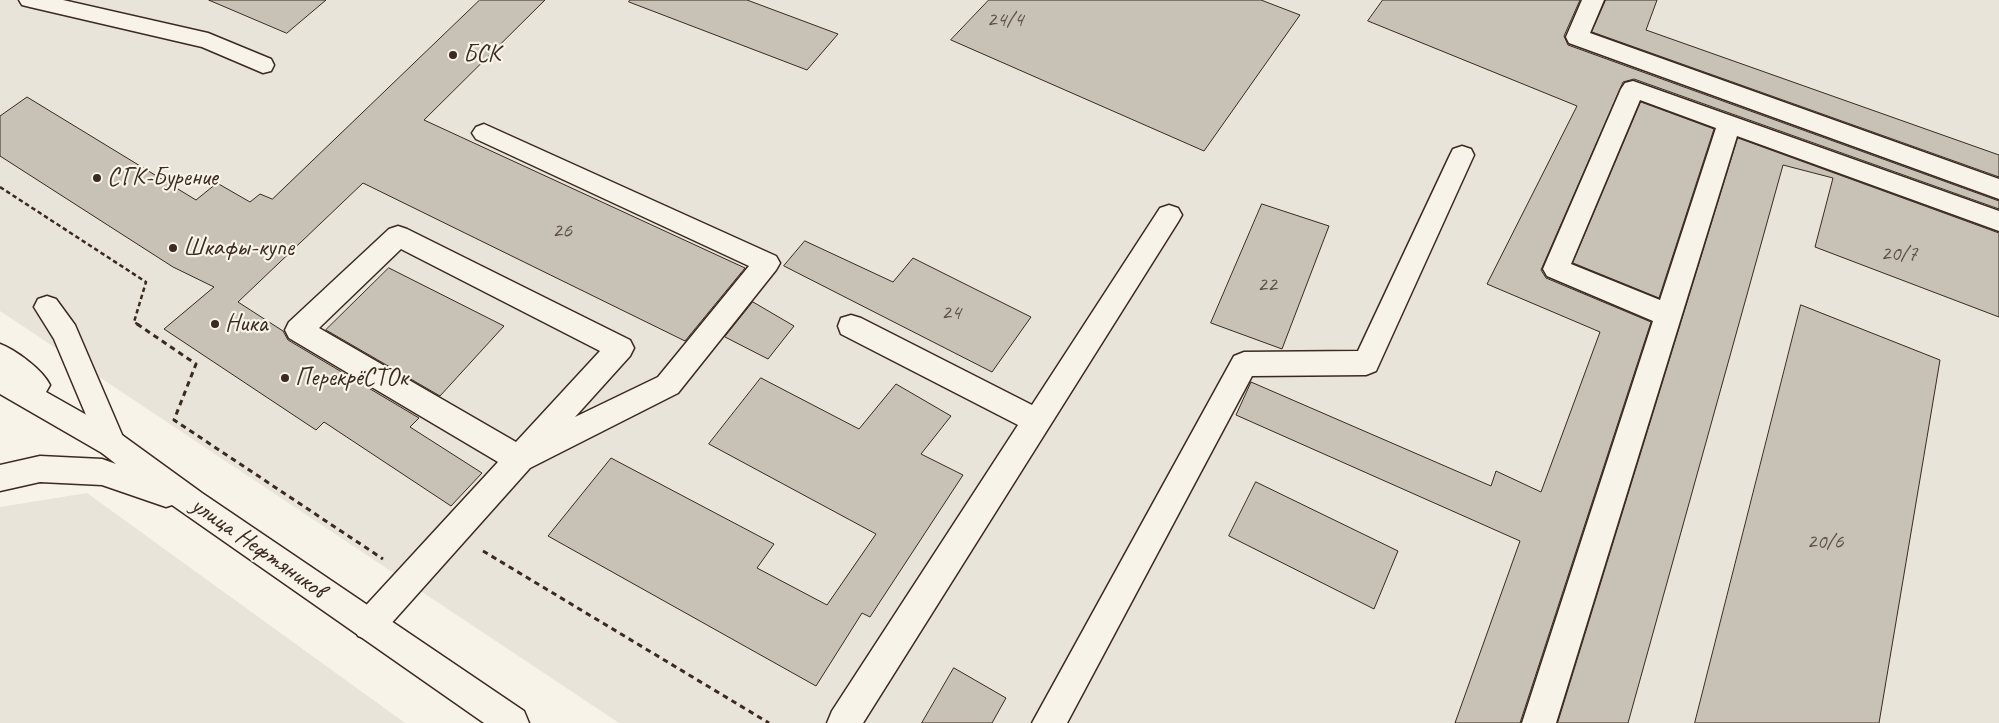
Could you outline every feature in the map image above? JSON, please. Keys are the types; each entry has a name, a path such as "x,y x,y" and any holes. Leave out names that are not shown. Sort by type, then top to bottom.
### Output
{"main road":[{"path":"30,0 208,41 262,65"},
{"path":"1593,0 1578,37 1999,189"},
{"path":"1669,316 1556,268 1633,89 1999,222"},
{"path":"1539,723 1729,124"},
{"path":"484,133 767,263 668,385 519,459"},
{"path":"1049,723 1244,364 1366,363 1462,155"},
{"path":"844,723 1169,215"},
{"path":"369,625 620,348 398,236 299,330 519,459"},
{"path":"47,307 66,333 112,444"},
{"path":"852,326 1037,421"},
{"path":"0,356 112,444"},
{"name":"улица Нефтяников","path":"0,380 112,444 192,503 512,723"},
{"path":"0,478 40,468 102,472 192,503"}],"path":[{"path":"0,187 146,282 134,322 196,364 174,420 411,578"},
{"path":"480,549 769,723"}],"shaded area":[{"path":"0,0 1999,0 1999,723 619,723 0,311"},
{"path":"87,493 405,723 0,723 0,507"}],"building":[{"path":"209,0 326,0 287,33"},
{"path":"480,0 545,0 424,120 745,268 685,341 363,183 238,302 283,331 288,340 419,418 410,427 482,473 451,506 324,422 316,430 164,329 214,287 173,267 0,156 0,116 27,97 196,200 217,183 250,202 260,194 272,199"},
{"path":"630,0 747,0 838,34 807,70 629,2"},
{"path":"989,0 1261,0 1300,15 1204,151 951,40"},
{"path":"1383,0 1580,0 1564,36 1568,45 1999,201 1999,209 1634,79 1623,82 1541,270 1546,278 1651,322 1520,723 1455,723 1520,541 1236,415 1251,382 1491,486 1496,471 1541,492 1600,332 1487,284 1577,106 1368,21"},
{"path":"1606,0 1657,0 1646,30 1999,155 1999,177 1592,32"},
{"path":"1641,102 1714,129 1659,298 1573,263"},
{"path":"1738,138 1999,233 1999,317 1815,247 1833,178 1783,165 1628,723 1558,723"},
{"path":"1262,204 1329,226 1282,349 1211,323"},
{"path":"805,241 893,282 913,258 1031,317 992,372 784,266"},
{"path":"389,268 504,326 440,396 326,330"},
{"path":"753,302 794,326 768,359 725,337"},
{"path":"1801,305 1940,360 1879,723 1695,723"},
{"path":"761,378 859,429 896,384 951,416 921,454 963,475 870,617 862,613 816,686 548,536 611,458 774,544 757,568 827,605 876,534 709,444"},
{"path":"1256,482 1398,551 1374,609 1229,536"},
{"path":"954,668 1006,698 992,723 922,723"}],"place":[{"name":"БСК","path":"453,55"},
{"name":"СГК-Бурение","path":"97,178"},
{"name":"Шкафы-купе","path":"173,248"},
{"name":"Ника","path":"215,324"},
{"name":"ПерекрёСТОк","path":"285,378"}]}
